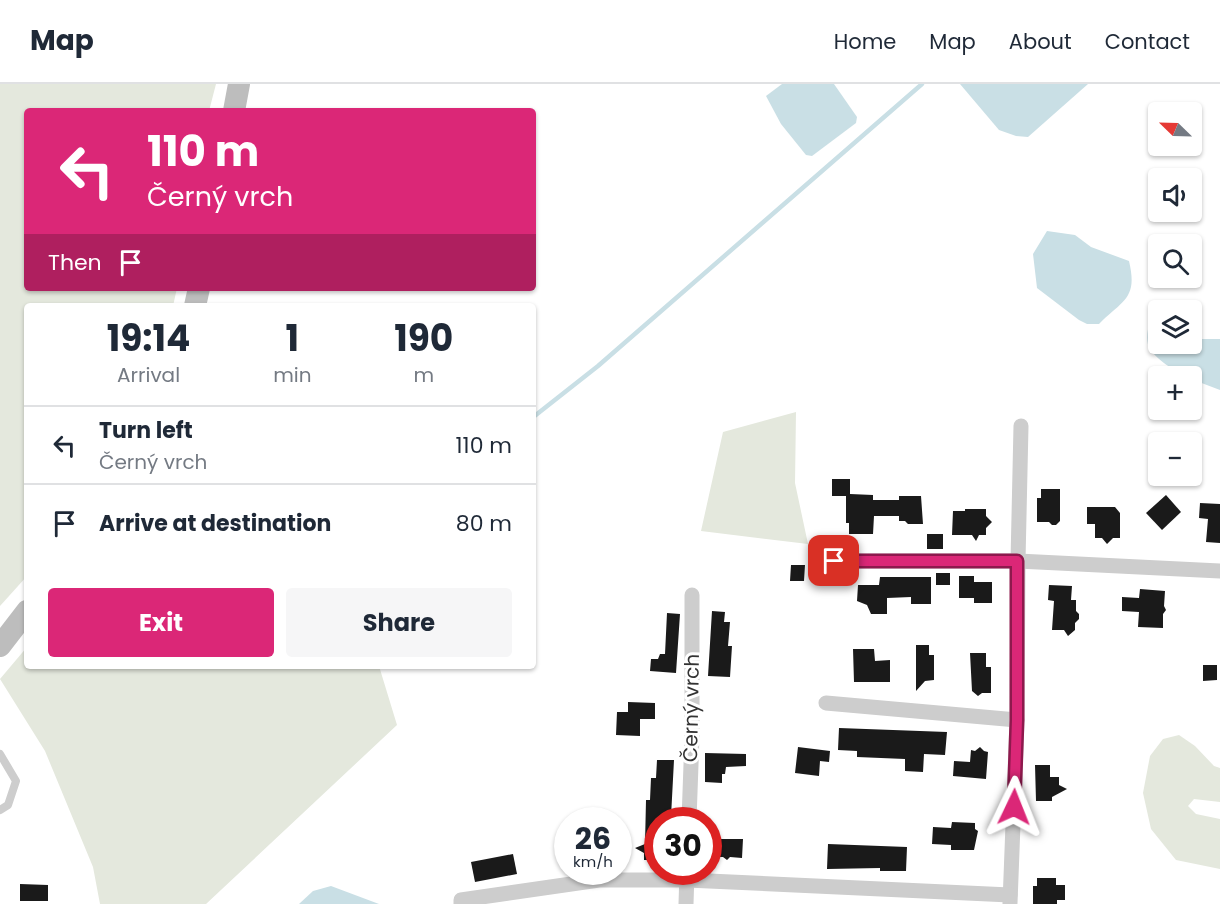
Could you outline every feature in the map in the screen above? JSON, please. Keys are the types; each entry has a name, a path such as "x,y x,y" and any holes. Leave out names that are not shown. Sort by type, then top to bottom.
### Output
{"main road":[{"path":"235,108 239,84"},
{"path":"0,646 14,625"}],"street":[{"path":"722,879 1010,900 1017,720 1017,561 1021,426"},
{"path":"834,561 1017,561 1220,571"},
{"name":"Černý vrch","path":"689,807 692,595"},
{"path":"826,703 1017,720"},
{"path":"461,904 461,900 599,880 644,878"},
{"path":"686,904 687,885"}],"lane":[{"path":"0,754 16,781 8,805 0,810"}],"shaded area":[{"path":"0,84 216,84 210,108 24,108 24,291 176,291 174,303 24,303 24,579 0,606"},
{"path":"796,412 795,483 808,544 701,531 723,432"},
{"path":"24,651 24,669 380,669 397,725 206,904 100,904 93,867 45,751 0,679"},
{"path":"1179,735 1195,746 1214,766 1220,768 1220,802 1194,799 1188,806 1196,814 1220,819 1220,869 1176,860 1151,829 1143,793 1150,756 1163,739"}],"water":[{"path":"782,84 834,84 857,117 856,123 812,156 806,155 781,124 766,96"},
{"path":"960,84 1088,84 1028,137 1016,136 999,130"},
{"path":"1047,231 1075,235 1091,247 1129,261 1130,291 1121,304 1099,324 1087,324 1079,320 1037,288 1033,254"},
{"path":"1202,339 1220,339 1220,390 1202,383 1202,366 1169,366 1154,354 1202,354"},
{"path":"331,886 379,904 299,904 313,891"}],"building":[{"path":"832,479 850,479 850,494 873,495 873,500 899,500 899,496 921,496 923,524 908,524 905,521 899,521 899,516 874,516 873,534 849,534 849,523 846,523 846,496 832,496"},
{"path":"1041,489 1060,489 1060,521 1056,525 1049,522 1037,522 1037,498 1041,498"},
{"path":"1166,495 1181,512 1162,530 1146,513"},
{"path":"1200,503 1220,504 1220,543 1206,542 1208,519 1199,518"},
{"path":"1087,507 1115,507 1120,513 1120,538 1113,538 1107,544 1102,538 1095,538 1095,524 1087,524"},
{"path":"965,509 986,509 986,516 992,522 986,528 986,535 979,535 976,541 972,535 952,535 953,511 965,511"},
{"path":"927,534 943,534 943,549 927,549"},
{"path":"791,565 805,565 804,581 790,581"},
{"path":"936,573 950,573 950,585 936,585"},
{"path":"959,576 974,576 974,582 992,582 992,603 974,603 974,598 959,598"},
{"path":"880,577 931,577 931,604 911,604 911,597 887,598 887,614 871,614 867,605 857,601 858,585 879,585"},
{"path":"1049,585 1072,586 1071,600 1076,600 1079,619 1075,623 1075,630 1068,636 1064,630 1052,630 1054,601 1048,600"},
{"path":"1140,589 1165,591 1166,610 1163,614 1163,628 1138,627 1139,612 1122,611 1122,597 1139,598"},
{"path":"712,611 725,612 724,622 730,622 728,646 732,646 730,677 708,676"},
{"path":"667,613 680,614 676,673 650,671 651,659 658,659 660,654 665,654"},
{"path":"916,645 929,645 929,655 934,655 934,680 925,681 916,691"},
{"path":"853,649 874,649 875,661 890,660 890,682 854,682"},
{"path":"970,653 986,653 986,667 991,667 991,693 982,693 978,696 972,691"},
{"path":"1203,665 1217,665 1217,680 1203,681"},
{"path":"628,702 655,703 655,719 640,719 640,736 616,735 617,712 628,712"},
{"path":"839,728 947,732 945,755 924,754 923,772 905,771 905,759 857,757 857,751 838,750"},
{"path":"798,747 830,751 829,762 820,761 819,776 795,773"},
{"path":"980,747 988,752 986,779 953,776 954,761 970,762 971,750 975,751"},
{"path":"705,753 746,754 746,766 726,767 725,774 722,774 722,783 705,782"},
{"path":"657,760 674,760 672,807 646,807 646,800 650,800 651,778 656,778"},
{"path":"1035,765 1050,765 1050,777 1059,777 1059,785 1067,789 1052,797 1052,801 1036,801"},
{"path":"952,822 975,823 975,829 978,831 974,850 951,850 951,845 932,844 933,827 951,828"},
{"path":"722,839 743,839 742,858 730,857 727,860 723,857"},
{"path":"644,844 644,853 635,848"},
{"path":"828,844 907,847 906,871 880,871 880,868 827,869"},
{"path":"513,854 517,874 475,882 471,862"},
{"path":"1037,878 1056,878 1056,885 1065,885 1065,900 1057,900 1057,904 1033,904 1033,886 1037,886"},
{"path":"20,884 48,885 48,901 20,901"}],"waterway":[{"path":"536,415 598,366 922,84"}],"route":[{"path":"834,561 1017,561 1017,720 1014,807"}]}
